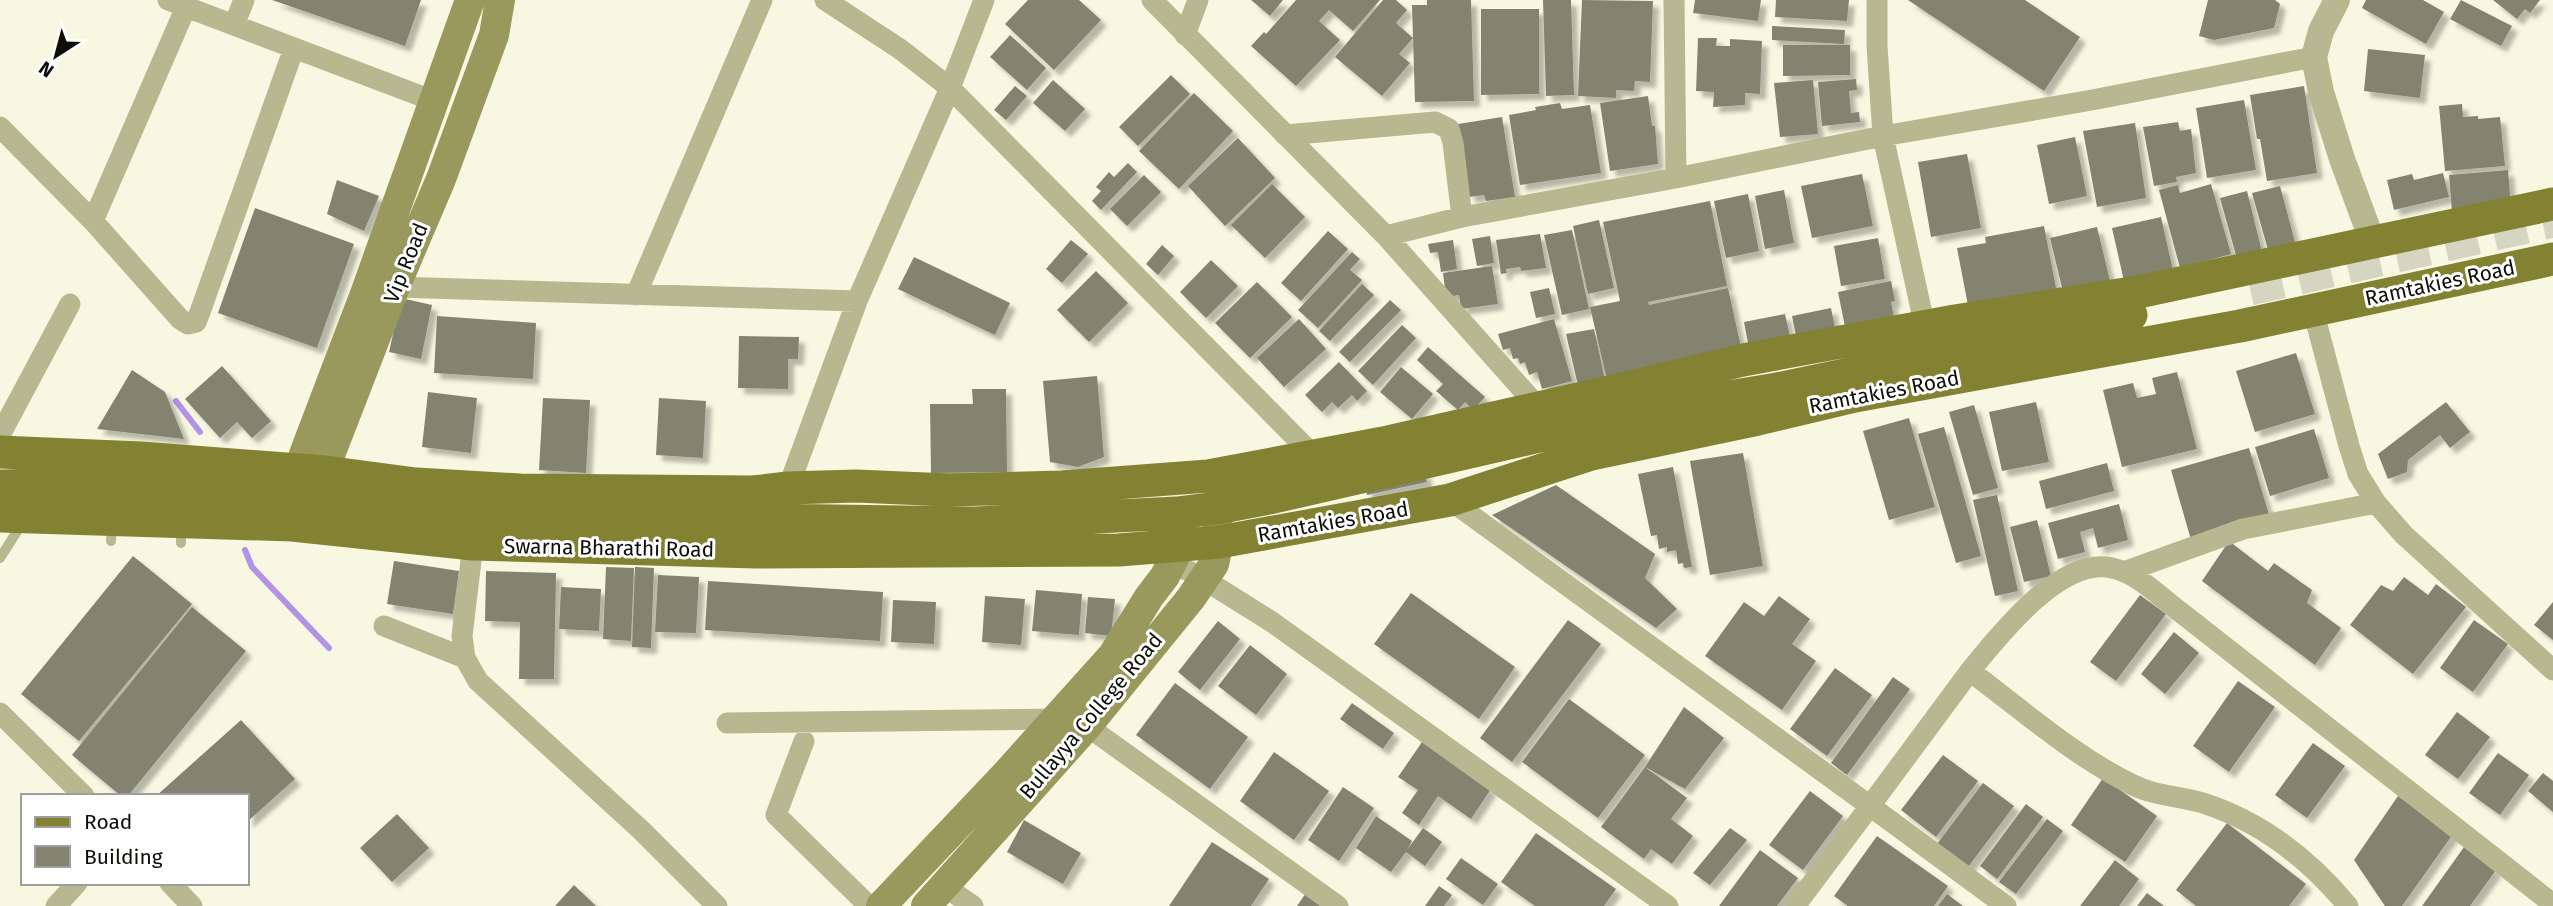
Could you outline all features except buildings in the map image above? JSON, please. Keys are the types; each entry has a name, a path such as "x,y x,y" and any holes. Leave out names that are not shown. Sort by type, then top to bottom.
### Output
{"main road":[{"name":"Vip Road","path":"308,498 303,454 366,291 470,0"},
{"name":"Vip Road","path":"308,498 441,180 490,47 500,0"},
{"path":"0,485 59,485 308,498 397,509 788,521 976,523 1217,509 1662,408 1777,389 2211,287 2374,243 2553,204"},
{"name":"Ramtakies Road","path":"1219,542 1450,500 1591,454 1854,396 2212,331 2553,259"},
{"path":"0,452 141,458 308,498 416,484 520,490 753,492 856,486 949,490 1062,487 1208,476 1383,443 1743,360 2110,297 2211,287 2253,294 2212,331"},
{"name":"Swarna Bharathi Road","path":"13,516 112,530 181,532 308,498 473,544 756,552 1119,551 1176,554 1219,542"},
{"name":"Bullayya College Road","path":"935,896 1087,726 1205,580 1214,564 1219,542 1217,509"},
{"path":"1176,554 1177,513"},
{"name":"Bullayya College Road","path":"881,906 1056,719 1112,655 1165,576 1176,554"}],"street":[{"path":"234,25 244,0"},
{"path":"636,295 762,0"},
{"path":"825,0 900,49 950,88 1313,455"},
{"path":"788,488 857,301 950,88 984,0"},
{"path":"1152,0 1386,236 1538,407"},
{"path":"1185,35 1198,0"},
{"path":"1674,0 1676,178"},
{"path":"1877,0 1883,136 1925,327"},
{"path":"2334,1 2314,57 2321,92 2342,159 2374,243"},
{"path":"93,221 177,4 434,101"},
{"path":"0,127 93,221 180,319 188,324 196,322 294,48"},
{"path":"1386,236 1462,217 2314,57"},
{"path":"1285,135 1435,122 1449,129 1453,143 1462,217"},
{"path":"395,287 857,301"},
{"path":"0,435 70,304"},
{"path":"2313,310 2358,474 2376,503 2403,535 2553,670"},
{"path":"1450,500 2006,906"},
{"path":"2124,572 2243,529 2376,503"},
{"path":"473,544 462,636 465,658 478,681 641,830 717,906"},
{"path":"1176,554 1205,580 1311,649 1668,906"},
{"path":"1795,906 1970,671 2011,622 2052,586 2094,567 2110,567 2138,580 2553,904"},
{"path":"384,626 465,658"},
{"path":"1970,671 2105,770 2157,795 2194,801 2224,810 2278,839 2312,867 2348,906"},
{"path":"0,713 82,794"},
{"path":"727,723 1056,719"},
{"path":"1087,726 1338,906"},
{"path":"804,741 776,816 869,906"},
{"path":"56,906 75,885"},
{"path":"172,885 192,906"},
{"path":"935,896 974,906"}],"lane":[{"path":"0,558 13,516"}],"waterway":[{"path":"176,401 200,432"},
{"path":"245,550 252,567 329,648"}],"tunnel":[{"path":"2250,289 2553,221"}]}
